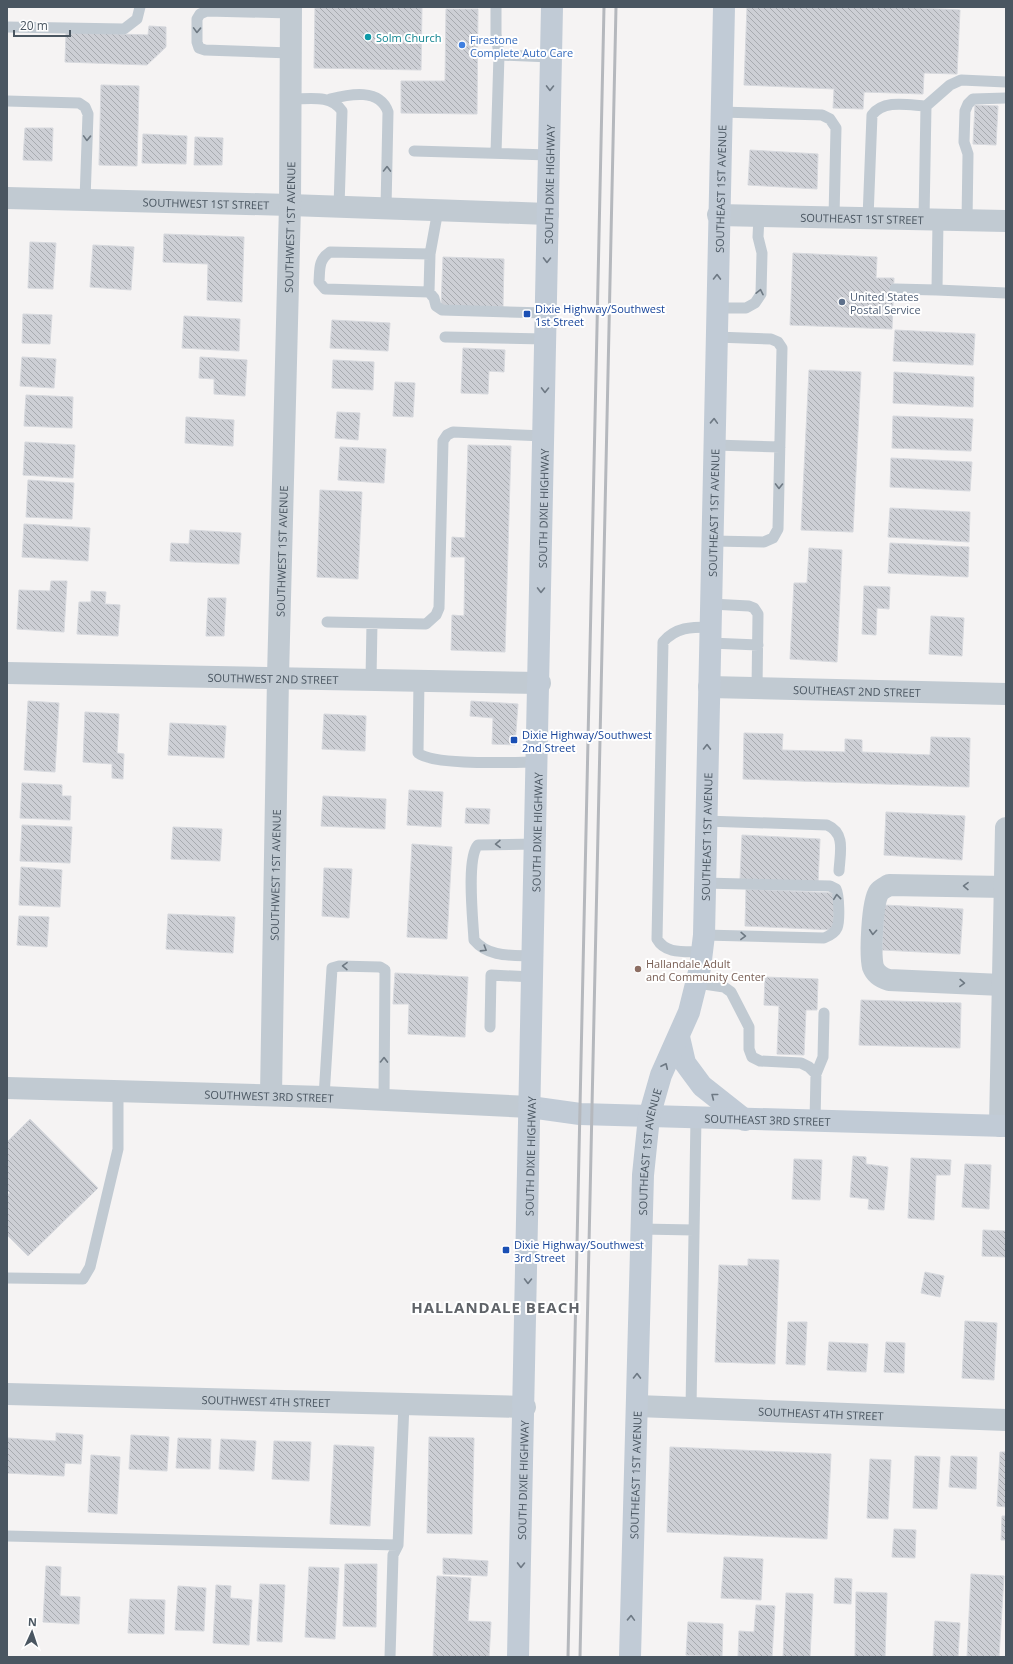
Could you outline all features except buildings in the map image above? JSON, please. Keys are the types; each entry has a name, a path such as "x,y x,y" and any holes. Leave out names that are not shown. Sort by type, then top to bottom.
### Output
{"main road":[{"name":"SOUTH DIXIE HIGHWAY","path":"518,1657 537,844 552,7"},
{"name":"SOUTHEAST 1ST AVENUE","path":"630,1657 641,1229 643,1175 649,1116 661,1075 689,1012 697,983 703,943 718,215 724,7"},
{"path":"679,1037 685,1063 702,1086 745,1120"},
{"name":"SOUTHEAST 3RD STREET","path":"530,1107 580,1114 814,1122 1003,1126"}],"street":[{"name":"SOUTHWEST 1ST AVENUE","path":"271,1095 278,677 290,205 291,10"},
{"name":"SOUTHWEST 1ST STREET","path":"7,198 339,206 548,214"},
{"name":"SOUTHEAST 1ST STREET","path":"718,215 1006,221"},
{"name":"SOUTHWEST 2ND STREET","path":"7,673 540,682"},
{"name":"SOUTHEAST 2ND STREET","path":"708,687 1006,694"},
{"path":"1003,1126 1002,985 1006,828"},
{"path":"1002,985 889,980 880,977 873,966 872,946 875,902 879,892 889,885 1005,886"},
{"name":"SOUTHWEST 3RD STREET","path":"7,1088 384,1099 530,1107"},
{"name":"SOUTHWEST 4TH STREET","path":"7,1394 525,1407"},
{"name":"SOUTHEAST 4TH STREET","path":"637,1406 1006,1420"}],"lane":[{"path":"7,27 124,29 137,19 140,7"},
{"path":"496,7 498,55 496,153"},
{"path":"291,10 207,11 200,14 197,19 196,42 199,48 205,50 291,53"},
{"path":"498,55 551,57"},
{"path":"868,218 872,115 877,108 885,104 926,106 950,84 961,80 1006,82"},
{"path":"291,99 330,100 346,95 370,95 378,98 385,104 388,112 386,208"},
{"path":"967,221 968,154 964,142 965,111 968,104 973,99 1006,98"},
{"path":"330,100 338,104 342,111 339,206"},
{"path":"7,101 79,103 85,107 88,114 85,200"},
{"path":"926,106 931,220 937,290"},
{"path":"721,112 822,115 830,119 836,128 834,217"},
{"path":"414,151 549,155"},
{"path":"438,210 430,254 429,292 434,298 436,306 442,310 546,313"},
{"path":"717,308 746,308 756,303 761,294 762,253 758,237 759,216"},
{"path":"429,292 325,288 319,282 319,276 320,262 324,256 330,252 430,254"},
{"path":"895,289 1006,292"},
{"path":"445,337 546,338"},
{"path":"712,541 764,542 772,538 778,529 782,348 778,342 771,339 716,337"},
{"path":"327,622 426,624 436,615 439,608 443,441 447,435 453,432 544,436"},
{"path":"714,445 780,447"},
{"path":"711,604 749,606 754,608 758,614 757,688"},
{"path":"371,679 372,623"},
{"path":"704,883 830,886 836,889 838,894 837,928 832,935 824,938 703,943 667,950 661,946 657,939 663,642 670,634 681,629 692,627 710,635 758,645"},
{"path":"419,680 418,753 424,757 443,760 538,762"},
{"path":"706,821 827,825 835,828 840,836 839,871"},
{"path":"534,956 488,952 481,948 474,940 471,866 474,849 478,845 537,844"},
{"path":"324,1097 332,968 339,966 380,968 385,970 384,1099"},
{"path":"490,1027 491,975 533,977"},
{"path":"697,983 724,987 731,992 750,1026 749,1049 752,1057 760,1061 801,1063 809,1067 816,1074"},
{"path":"814,1122 816,1074 823,1057 824,1013"},
{"path":"7,1278 83,1279 90,1267 118,1149 118,1091"},
{"path":"691,1408 696,1118"},
{"path":"641,1229 694,1230"},
{"path":"390,1657 392,1555 398,1545 404,1404"},
{"path":"7,1536 398,1545"}],"railway":[{"path":"568,1657 604,7"},
{"path":"580,1657 616,7"}],"place":[{"name":"Solm Church","path":"368,37"},
{"name":"Firestone Complete Auto Care","path":"462,45"},
{"name":"United States Postal Service","path":"842,302"},
{"name":"Dixie Highway/Southwest 1st Street","path":"527,314"},
{"name":"Dixie Highway/Southwest 2nd Street","path":"514,740"},
{"name":"Hallandale Adult and Community Center","path":"638,969"},
{"name":"Dixie Highway/Southwest 3rd Street","path":"506,1250"}],"district":[{"name":"HALLANDALE BEACH","path":"496,1307"}]}
